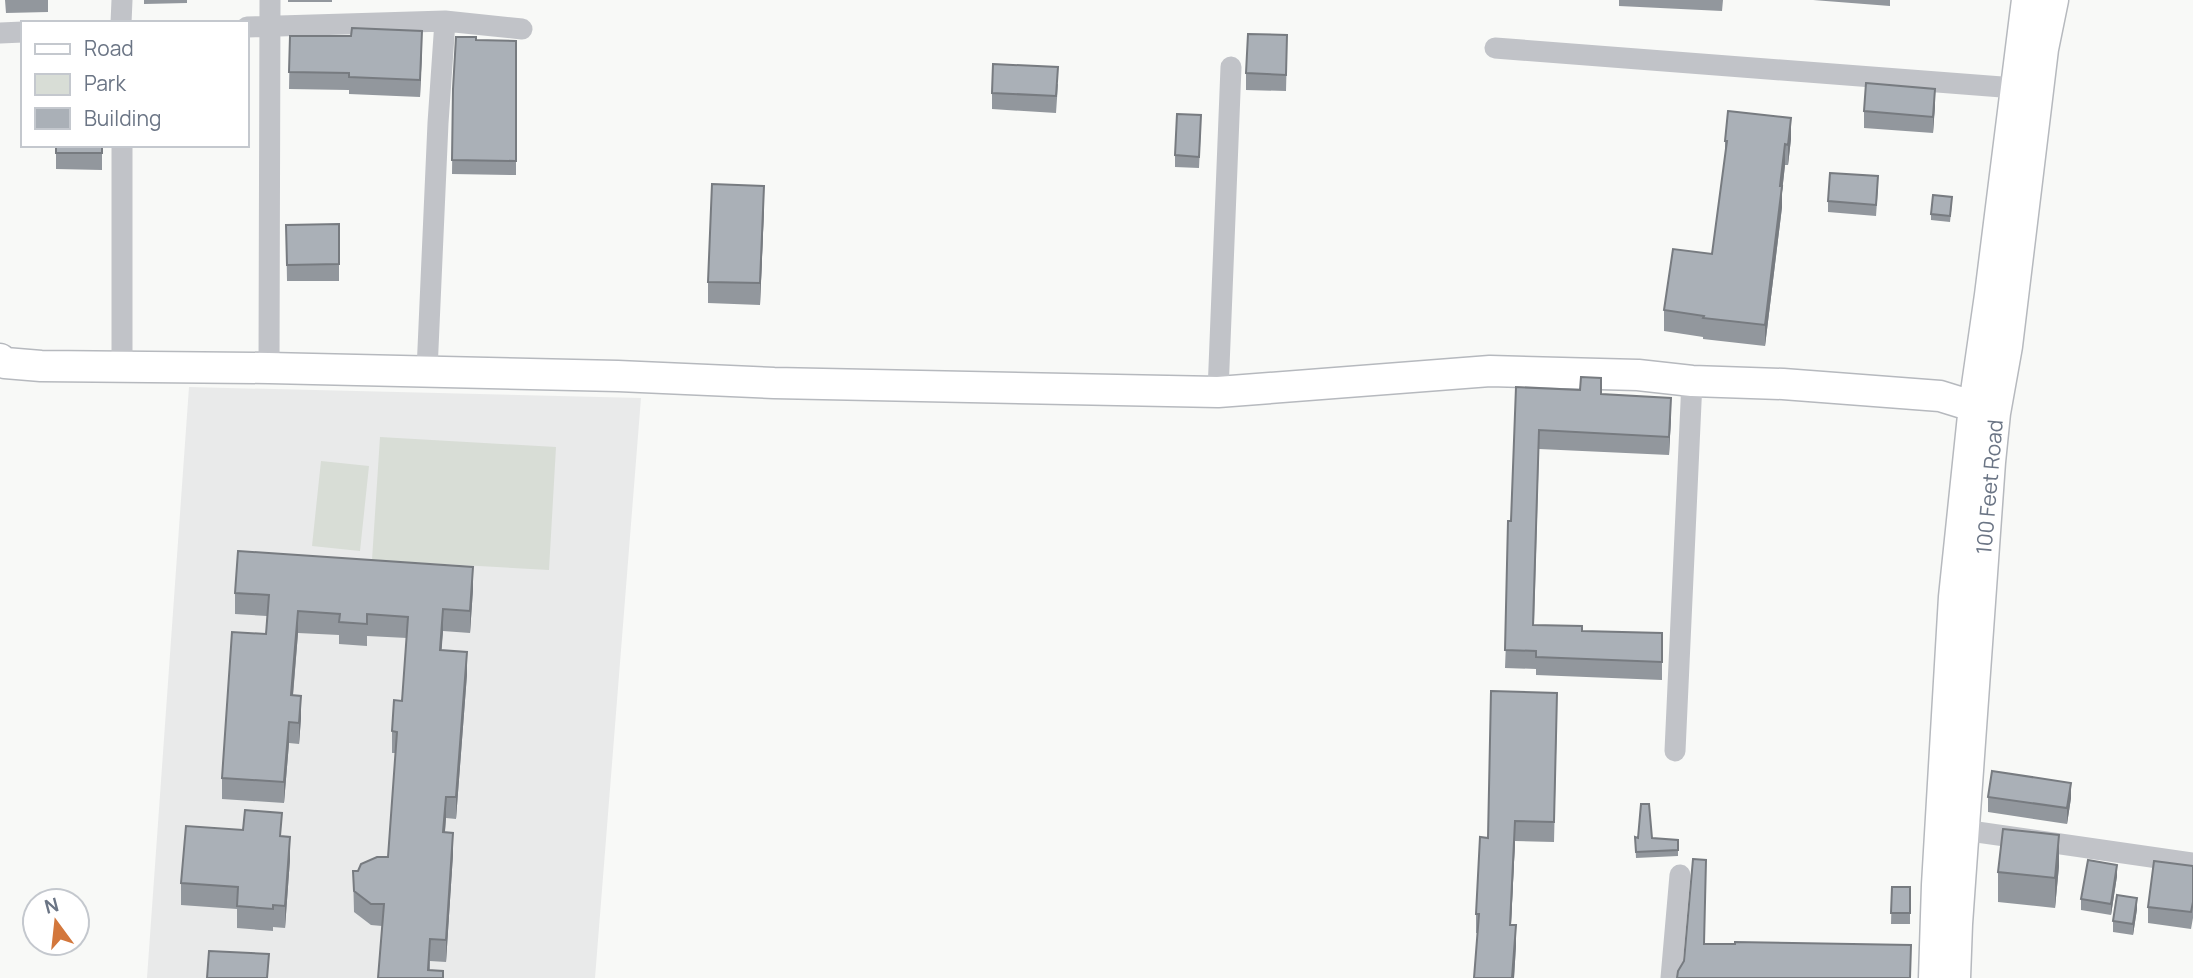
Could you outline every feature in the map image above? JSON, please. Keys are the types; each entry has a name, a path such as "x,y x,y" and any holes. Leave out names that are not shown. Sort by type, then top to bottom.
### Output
{"street":[{"path":"121,21 122,0"},
{"path":"269,368 270,0"},
{"name":"100 Feet Road","path":"1955,978 1983,549 1990,295 2027,0"},
{"name":"100 Feet Road","path":"1934,978 1954,597 1985,410 2007,346 2043,49 2053,0"},
{"path":"427,372 445,21"},
{"path":"248,27 445,21 522,29"},
{"path":"0,33 21,33"},
{"path":"1495,48 2015,88"},
{"path":"1218,392 1231,67"},
{"path":"121,147 122,367"},
{"path":"0,359 5,363 41,366 269,368 618,376 774,383 1218,392 1490,371 1638,375 1692,381 1783,384 1940,396 1985,410"},
{"path":"1675,751 1692,381"},
{"path":"1963,830 2193,863"},
{"path":"1671,978 1680,875"}],"shaded area":[{"path":"189,387 641,398 595,978 147,978"}],"green space":[{"path":"380,437 556,447 549,570 372,560"},
{"path":"321,461 369,466 360,551 312,546"}],"building":[{"path":"352,28 422,31 420,80 349,77 349,73 289,72 290,36 351,36"},
{"path":"1248,34 1287,35 1286,75 1246,73"},
{"path":"456,37 516,41 516,161 452,160"},
{"path":"993,64 1058,67 1056,96 992,93"},
{"path":"1866,83 1935,89 1933,117 1864,111"},
{"path":"1728,111 1791,118 1788,145 1785,144 1765,325 1703,318 1704,316 1664,310 1673,249 1712,254 1727,141"},
{"path":"1177,114 1201,115 1199,157 1175,155"},
{"path":"56,147 102,147 102,153 56,153"},
{"path":"1830,173 1878,176 1876,205 1828,201"},
{"path":"712,184 764,186 760,283 708,282"},
{"path":"1933,195 1952,197 1950,216 1931,214"},
{"path":"339,224 339,264 287,265 286,225"},
{"path":"1581,377 1601,378 1601,394 1671,398 1669,437 1539,430 1533,625 1582,626 1582,631 1662,633 1662,662 1536,657 1536,651 1505,650 1508,521 1511,521 1516,387 1580,390"},
{"path":"238,551 473,567 470,611 443,609 440,650 467,652 456,797 446,797 443,832 453,833 446,940 430,939 428,970 443,971 443,978 378,978 384,904 371,904 354,891 353,871 358,871 361,864 377,857 388,857 397,732 392,731 394,700 402,701 408,617 367,614 367,624 339,622 340,614 298,611 291,695 301,696 299,723 289,722 284,782 222,778 232,632 266,634 269,595 235,593"},
{"path":"1491,691 1557,693 1554,822 1515,821 1510,925 1516,925 1512,978 1474,978 1479,914 1476,914 1480,837 1488,838"},
{"path":"1992,771 2071,783 2067,808 1988,797"},
{"path":"1641,804 1649,804 1652,838 1678,840 1678,850 1636,852 1635,837 1638,838"},
{"path":"245,810 282,813 280,836 290,837 285,906 273,905 273,909 237,906 238,887 181,883 186,826 243,830"},
{"path":"2003,829 2059,835 2055,878 1998,872"},
{"path":"1693,859 1706,860 1704,944 1735,942 1911,945 1910,978 1677,978 1684,961"},
{"path":"2088,860 2117,865 2111,904 2081,899"},
{"path":"2154,861 2193,866 2191,912 2148,907"},
{"path":"1892,887 1910,887 1910,913 1891,913"},
{"path":"2117,895 2137,898 2133,924 2113,921"},
{"path":"209,951 269,954 267,978 207,978"}]}
